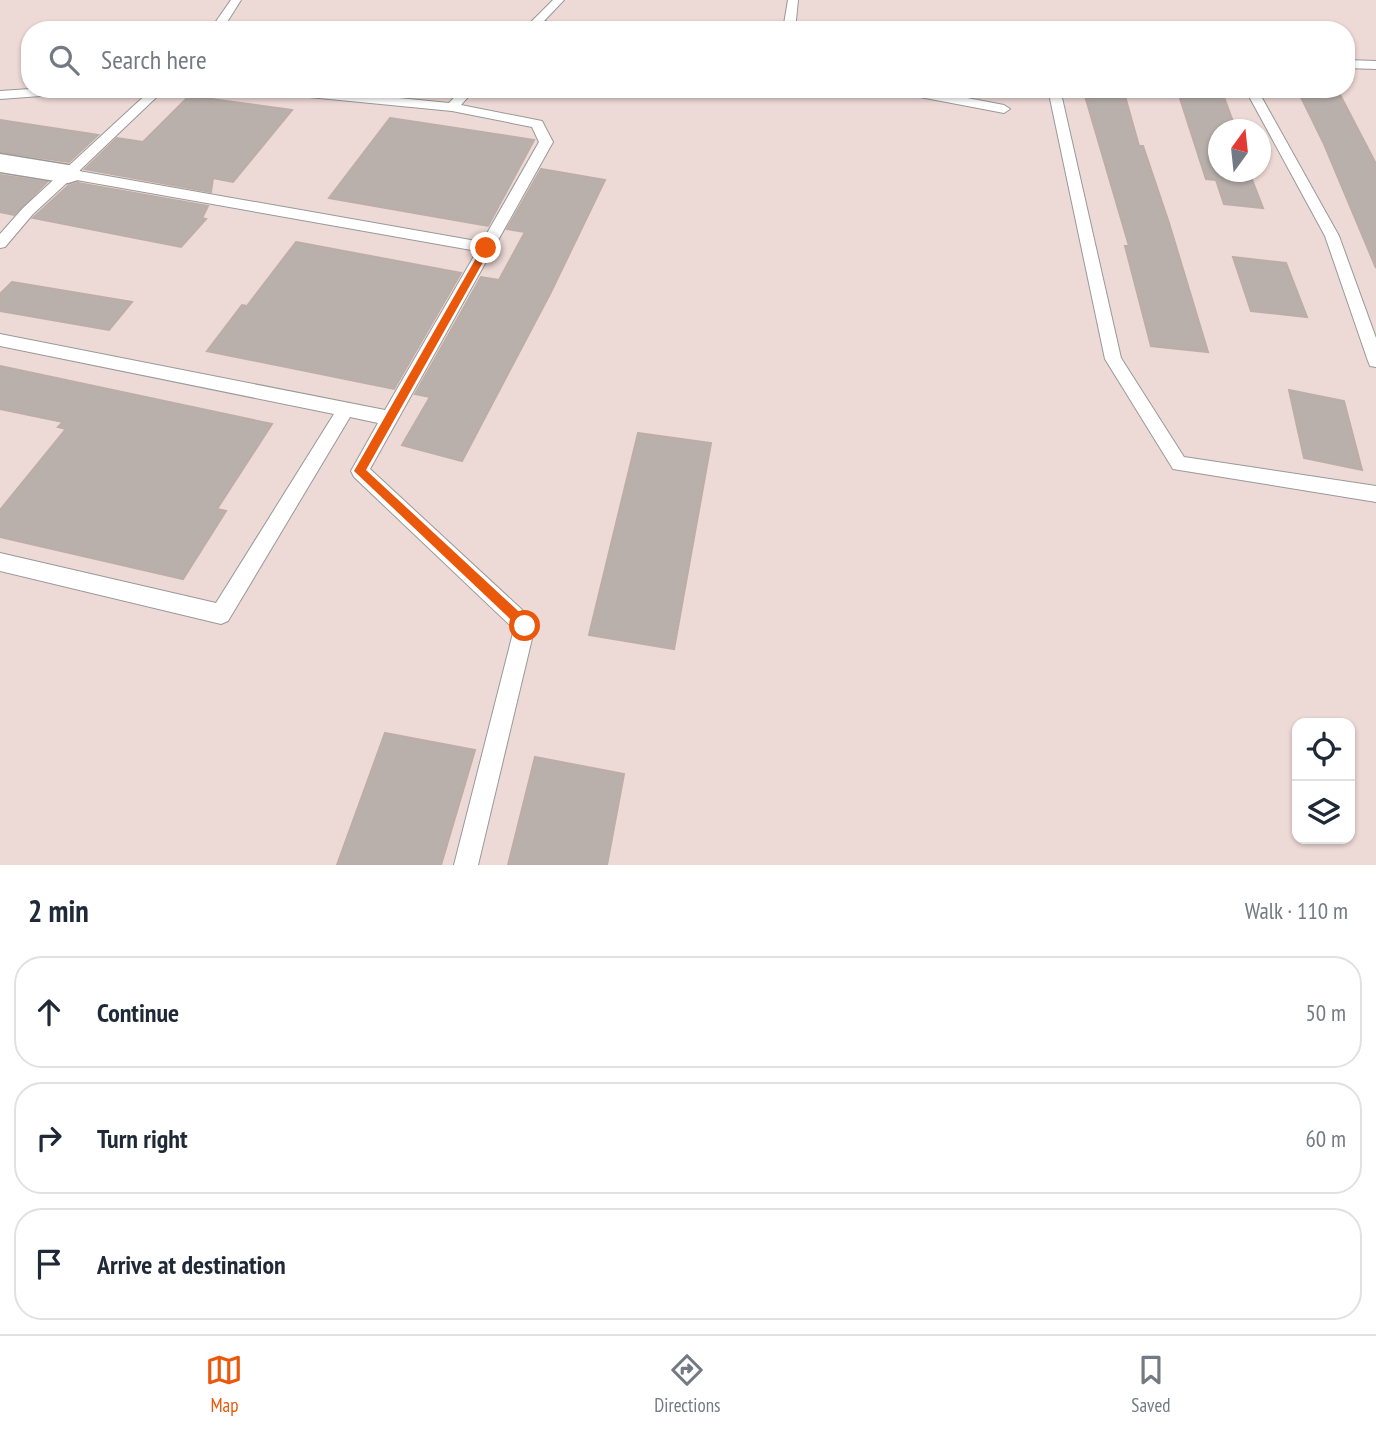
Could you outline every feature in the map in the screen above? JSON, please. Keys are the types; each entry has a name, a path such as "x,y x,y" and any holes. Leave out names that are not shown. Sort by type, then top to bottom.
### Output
{"street":[{"path":"0,163 68,174"}],"lane":[{"path":"222,21 236,0"},
{"path":"536,21 559,0"},
{"path":"790,21 793,0"},
{"path":"1355,64 1376,65"},
{"path":"0,95 21,93"},
{"path":"0,243 68,174 149,98"},
{"path":"360,98 452,107 537,124 546,142 360,471 525,626 466,865"},
{"path":"452,107 460,98"},
{"path":"949,98 1004,108"},
{"path":"1056,98 1113,359 1180,464 1376,494"},
{"path":"1256,98 1332,236 1376,361"},
{"path":"68,174 486,248"},
{"path":"0,340 390,418"},
{"path":"0,562 221,614 346,410"}],"shaded area":[{"path":"0,0 1376,0 1376,865 0,865"}],"building":[{"path":"187,98 292,110 233,182 213,178 211,192 85,169 117,138 143,142"},
{"path":"1086,98 1126,98 1139,146 1143,146 1169,223 1208,352 1151,346 1125,246 1129,246"},
{"path":"1180,98 1224,98 1232,119 1208,119 1208,179"},
{"path":"1301,98 1342,98 1376,164 1376,268 1324,144"},
{"path":"390,118 534,140 488,226 329,198"},
{"path":"0,120 98,135 69,162 0,152"},
{"path":"541,169 605,180 551,292 462,461 402,445 430,397 415,394 481,277 499,280 525,232 507,229"},
{"path":"0,175 47,182 14,215 0,212"},
{"path":"1217,182 1253,182 1263,208 1224,204"},
{"path":"78,183 208,206 202,218 206,219 181,247 33,218 68,186"},
{"path":"296,242 461,273 394,389 207,351 242,305 247,306"},
{"path":"1233,257 1286,263 1307,317 1251,311"},
{"path":"12,282 132,302 109,330 0,311 0,294"},
{"path":"0,366 272,424 217,509 226,511 183,579 0,537 0,510 66,429 58,427 63,422 0,409"},
{"path":"1289,390 1344,401 1362,470 1304,458"},
{"path":"638,433 711,443 674,649 589,635"},
{"path":"385,733 475,750 441,865 337,865"},
{"path":"535,757 624,774 607,865 508,865"}],"route":[{"path":"486,248 360,471 525,626"}]}
